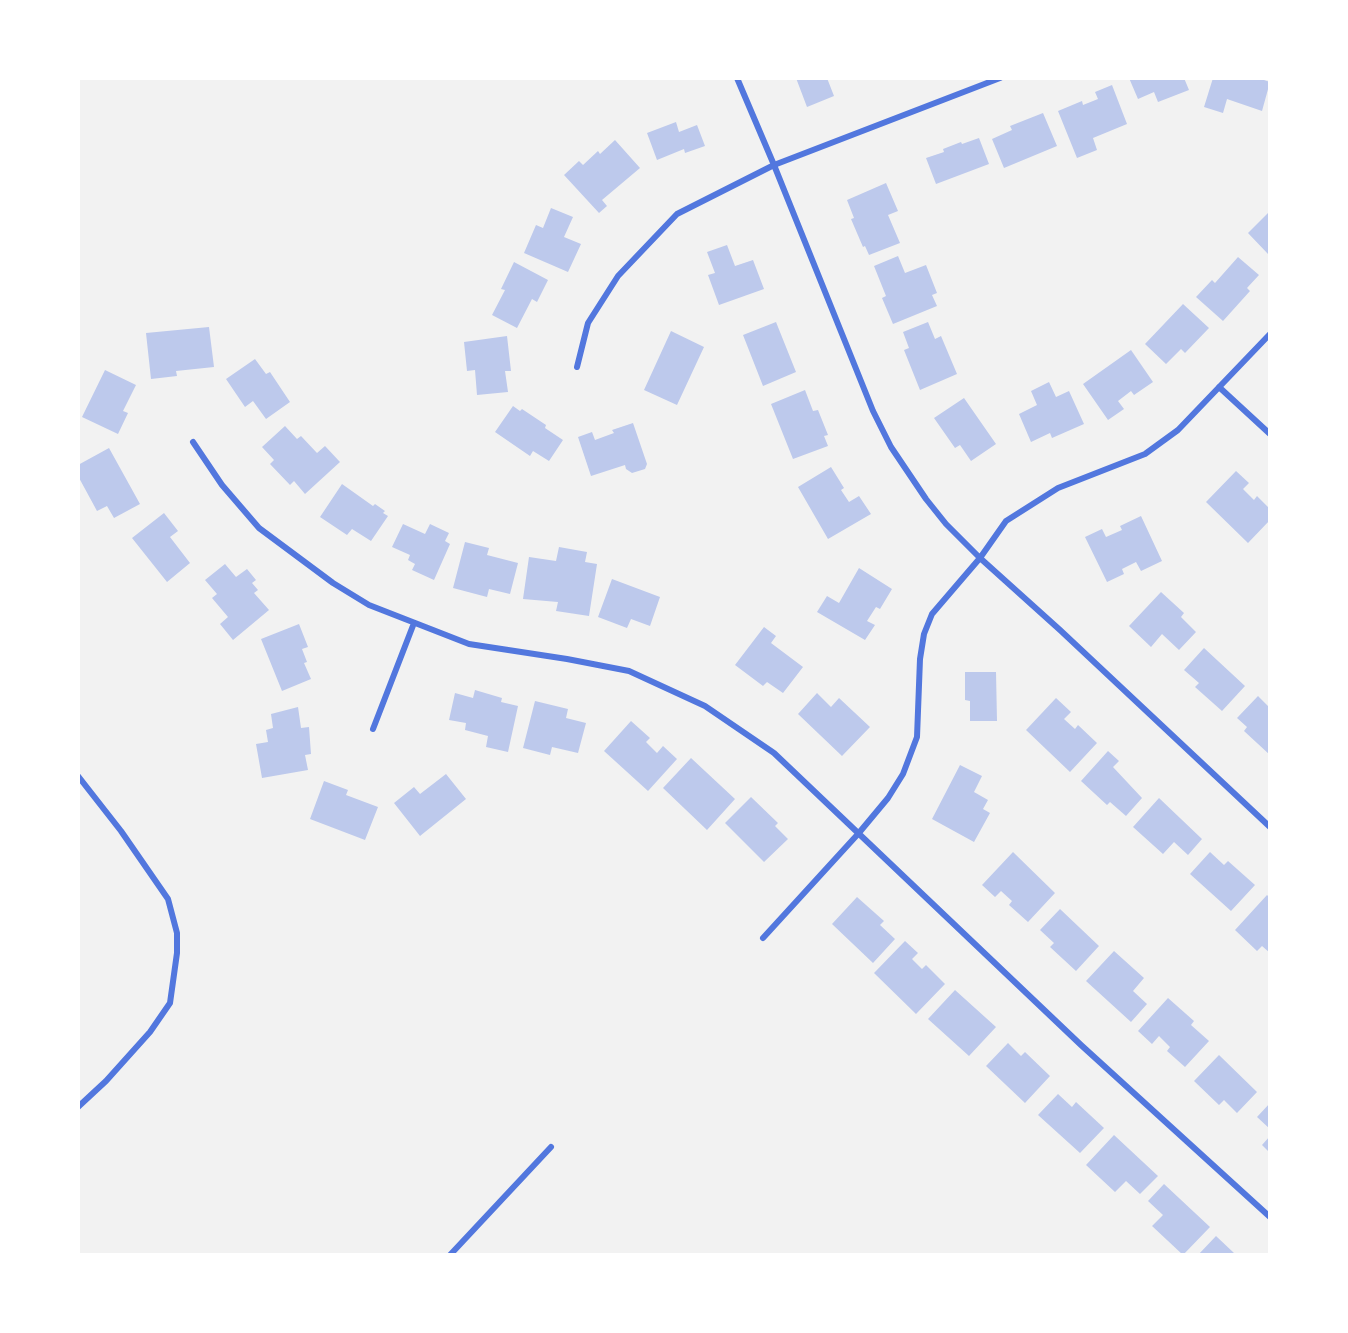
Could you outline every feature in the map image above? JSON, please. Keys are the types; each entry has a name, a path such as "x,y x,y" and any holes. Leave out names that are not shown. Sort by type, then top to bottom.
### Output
{"street":[{"path":"737,78 774,165 858,379 891,447 926,499 946,524 980,558 1270,826"},
{"path":"577,367 588,323 618,276 678,214 774,165 1000,78"},
{"path":"763,938 858,834 888,798 898,782 917,737 920,659 924,634 932,614 980,558 1006,521 1058,488 1145,454 1178,430 1270,334"},
{"path":"1219,387 1270,434"},
{"path":"194,442 222,485 259,528 333,583 369,605 469,644 629,671 705,706 774,753 1081,1045 1270,1217"},
{"path":"373,729 414,623"},
{"path":"78,777 81,786 127,840 168,899 177,933 177,953 170,1003 142,1040 106,1081 78,1107"},
{"path":"450,1255 551,1147"}],"building":[{"path":"796,78 827,78 834,96 807,107"},
{"path":"1129,78 1184,78 1189,90 1158,102 1154,92 1138,99"},
{"path":"1213,78 1258,78 1270,82 1262,111 1227,99 1223,113 1204,107"},
{"path":"1112,85 1127,124 1093,138 1097,150 1077,158 1058,111 1082,101 1083,105 1098,99 1095,92"},
{"path":"1043,113 1057,146 1004,168 992,139 1012,130 1010,126"},
{"path":"676,122 679,132 697,125 705,146 685,153 684,149 657,160 647,133"},
{"path":"979,138 989,164 936,184 926,158 944,152 943,149 961,142 962,144"},
{"path":"615,140 640,168 602,200 607,206 599,213 564,175 579,161 583,165 598,151 600,154"},
{"path":"886,183 898,211 888,215 900,243 869,255 851,219 854,218 847,200"},
{"path":"551,208 573,217 564,237 581,244 568,272 524,253 536,225 543,228"},
{"path":"1270,211 1270,252 1268,254 1248,233"},
{"path":"727,245 735,266 753,260 764,289 719,305 708,275 715,273 707,252"},
{"path":"898,256 905,273 926,265 937,293 932,295 937,306 893,324 882,298 886,296 874,266"},
{"path":"1238,257 1259,275 1247,288 1250,291 1223,321 1196,297 1212,280 1215,283"},
{"path":"514,262 548,280 537,302 532,299 517,328 492,315 505,290 501,289"},
{"path":"1183,304 1209,328 1185,353 1181,349 1166,364 1145,344"},
{"path":"776,322 796,372 763,386 743,335"},
{"path":"928,322 935,339 941,336 957,374 920,390 904,350 909,348 903,332"},
{"path":"209,327 214,367 176,371 177,376 151,379 146,333"},
{"path":"671,331 704,347 677,405 644,390"},
{"path":"507,336 511,371 505,371 508,392 477,395 475,370 467,371 464,342"},
{"path":"1131,350 1153,382 1134,395 1131,391 1118,401 1124,409 1108,420 1083,384"},
{"path":"255,359 266,374 270,372 290,402 266,419 253,401 245,407 226,379"},
{"path":"105,370 136,385 123,411 128,413 118,434 82,417"},
{"path":"1049,382 1056,397 1069,391 1084,424 1052,438 1050,433 1031,442 1019,414 1037,405 1031,391"},
{"path":"805,390 813,411 818,410 828,435 824,436 828,446 793,459 771,404"},
{"path":"964,398 996,444 971,461 960,445 955,448 934,418"},
{"path":"513,406 520,411 522,409 546,425 545,428 563,440 549,461 533,451 530,456 495,432"},
{"path":"633,423 647,464 645,469 632,473 626,469 625,465 591,476 578,437 592,432 595,440 614,433 612,430"},
{"path":"285,426 297,439 301,436 317,453 325,446 340,462 305,494 294,481 290,485 270,464 274,460 262,447"},
{"path":"109,448 140,504 114,518 107,506 97,511 78,476 78,465"},
{"path":"831,467 844,488 841,490 849,502 859,496 871,514 828,539 798,487"},
{"path":"1236,471 1249,483 1243,489 1254,500 1257,496 1270,509 1270,520 1248,543 1206,502"},
{"path":"342,484 373,506 375,504 388,516 371,541 352,529 347,535 320,517"},
{"path":"164,513 178,531 170,537 190,563 167,582 132,538"},
{"path":"1141,516 1162,561 1141,571 1136,562 1122,569 1124,574 1107,582 1085,537 1102,529 1106,537 1122,530 1120,526"},
{"path":"403,524 425,534 430,524 449,533 445,541 450,544 434,580 412,570 415,564 408,560 410,555 392,547"},
{"path":"465,542 489,548 487,555 518,563 510,594 489,589 487,597 453,588"},
{"path":"559,547 587,552 585,562 597,564 589,616 556,611 558,602 523,599 529,557 556,561"},
{"path":"225,564 236,577 247,569 256,580 252,583 258,590 254,593 269,610 233,640 220,624 228,617 212,598 217,594 205,580"},
{"path":"859,568 892,589 880,609 876,607 867,621 875,625 865,640 817,612 827,596 839,603"},
{"path":"612,579 660,597 650,626 631,619 627,628 598,617"},
{"path":"1161,592 1184,613 1181,617 1196,632 1179,650 1162,634 1151,647 1129,626"},
{"path":"299,624 308,647 302,649 307,662 304,663 311,679 282,691 261,639"},
{"path":"764,627 776,636 771,643 803,667 783,693 767,682 763,686 735,665"},
{"path":"1204,648 1245,686 1222,711 1195,687 1199,683 1184,670"},
{"path":"965,672 996,672 997,721 970,721 970,701 965,700"},
{"path":"475,690 502,698 501,702 518,706 508,752 486,747 488,736 465,730 466,723 449,720 455,693 473,698"},
{"path":"817,693 831,707 839,698 870,727 842,756 798,714"},
{"path":"1258,696 1270,708 1270,755 1244,731 1247,727 1237,718"},
{"path":"1056,698 1071,712 1064,719 1075,729 1078,725 1097,743 1070,772 1026,730"},
{"path":"535,701 568,709 566,718 586,723 578,753 552,747 550,755 523,748"},
{"path":"298,707 301,728 309,727 311,754 305,755 308,770 262,778 256,744 268,742 266,730 273,728 271,714"},
{"path":"631,721 650,738 646,742 657,753 663,746 677,759 648,791 604,751"},
{"path":"1108,751 1119,761 1113,767 1142,798 1126,816 1110,802 1107,805 1081,781"},
{"path":"691,758 735,799 707,830 663,788"},
{"path":"960,765 982,776 974,792 988,800 983,809 990,813 974,842 932,819"},
{"path":"446,774 466,799 420,836 394,803 414,787 420,794"},
{"path":"324,781 348,790 346,795 378,807 365,840 310,819"},
{"path":"751,797 778,823 775,826 788,839 764,862 725,823"},
{"path":"1159,798 1202,839 1188,855 1174,842 1163,854 1133,827"},
{"path":"1013,852 1055,893 1028,922 1009,905 1012,901 1001,891 995,897 982,885"},
{"path":"1210,852 1224,865 1228,861 1255,885 1231,911 1190,874"},
{"path":"1267,895 1270,898 1270,953 1262,946 1257,951 1235,930"},
{"path":"857,897 884,921 880,925 895,939 873,963 832,924"},
{"path":"1060,909 1099,946 1076,971 1050,947 1054,943 1040,930"},
{"path":"905,941 918,953 912,959 922,969 926,965 945,984 916,1014 874,973"},
{"path":"1114,951 1144,978 1133,991 1147,1004 1131,1022 1086,981"},
{"path":"955,990 996,1027 969,1056 928,1019"},
{"path":"1168,998 1194,1021 1191,1025 1209,1041 1185,1067 1167,1051 1170,1047 1159,1036 1152,1044 1138,1031"},
{"path":"1008,1043 1021,1056 1025,1052 1050,1076 1025,1103 986,1066"},
{"path":"1219,1055 1257,1092 1237,1113 1224,1100 1219,1105 1194,1081"},
{"path":"1058,1094 1072,1107 1076,1102 1104,1128 1080,1153 1038,1115"},
{"path":"1270,1103 1270,1129 1257,1117"},
{"path":"1114,1135 1158,1176 1140,1194 1126,1181 1115,1192 1086,1165"},
{"path":"1270,1136 1270,1153 1262,1145"},
{"path":"1164,1184 1210,1227 1183,1255 1152,1226 1163,1215 1148,1201"},
{"path":"1216,1236 1234,1253 1232,1255 1198,1255"}]}
